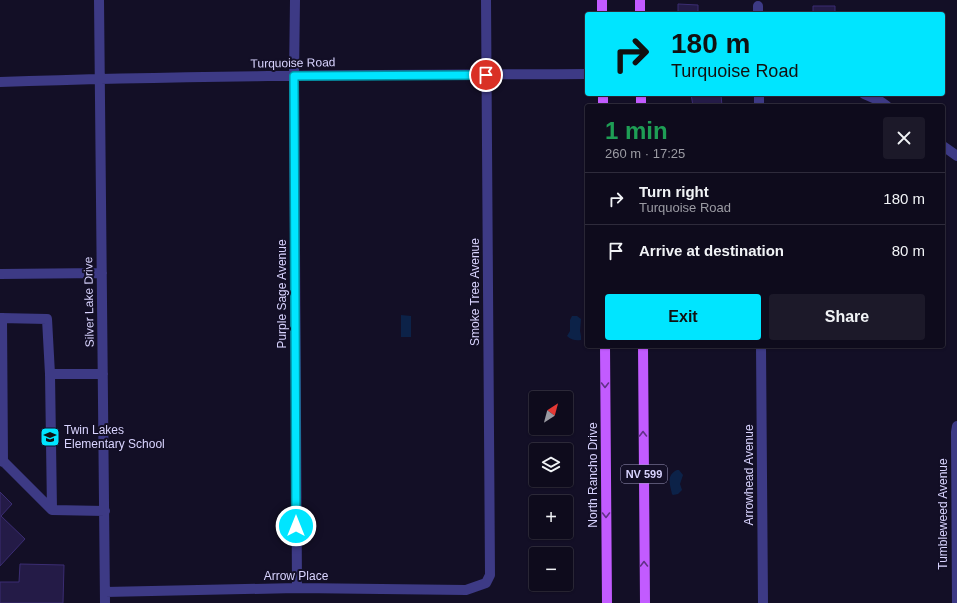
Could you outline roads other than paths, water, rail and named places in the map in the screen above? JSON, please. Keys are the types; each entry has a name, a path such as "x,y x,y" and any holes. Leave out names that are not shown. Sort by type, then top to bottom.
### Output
{"main road":[{"path":"602,0 602,12"},
{"path":"640,0 640,12"},
{"name":"North Rancho Drive","path":"605,348 607,603"},
{"name":"NV 599","path":"643,348 645,603"}],"street":[{"name":"Silver Lake Drive","path":"99,0 105,603"},
{"name":"Purple Sage Avenue","path":"295,0 294,76 297,588"},
{"name":"Smoke Tree Avenue","path":"486,0 490,575 486,583"},
{"name":"Turquoise Road","path":"0,82 294,76 585,74"},
{"path":"869,96 884,104"},
{"path":"945,147 957,156"},
{"path":"0,274 102,273"},
{"path":"52,510 50,374 47,319 1,318 2,460 52,510 104,511"},
{"name":"Arrowhead Avenue","path":"761,348 763,603"},
{"path":"50,374 103,374"},
{"name":"Tumbleweed Avenue","path":"957,426 957,603"},
{"name":"Arrow Place","path":"105,592 297,588 466,590 486,583"}],"water":[{"path":"401,315 411,316 411,337 401,337"},
{"path":"572,316 577,316 581,319 581,340 574,340 567,336 570,331 570,320"},
{"path":"677,470 679,470 683,475 680,484 682,490 678,494 673,495 670,477"}],"place":[{"name":"Twin Lakes Elementary School","path":"50,437"}]}
